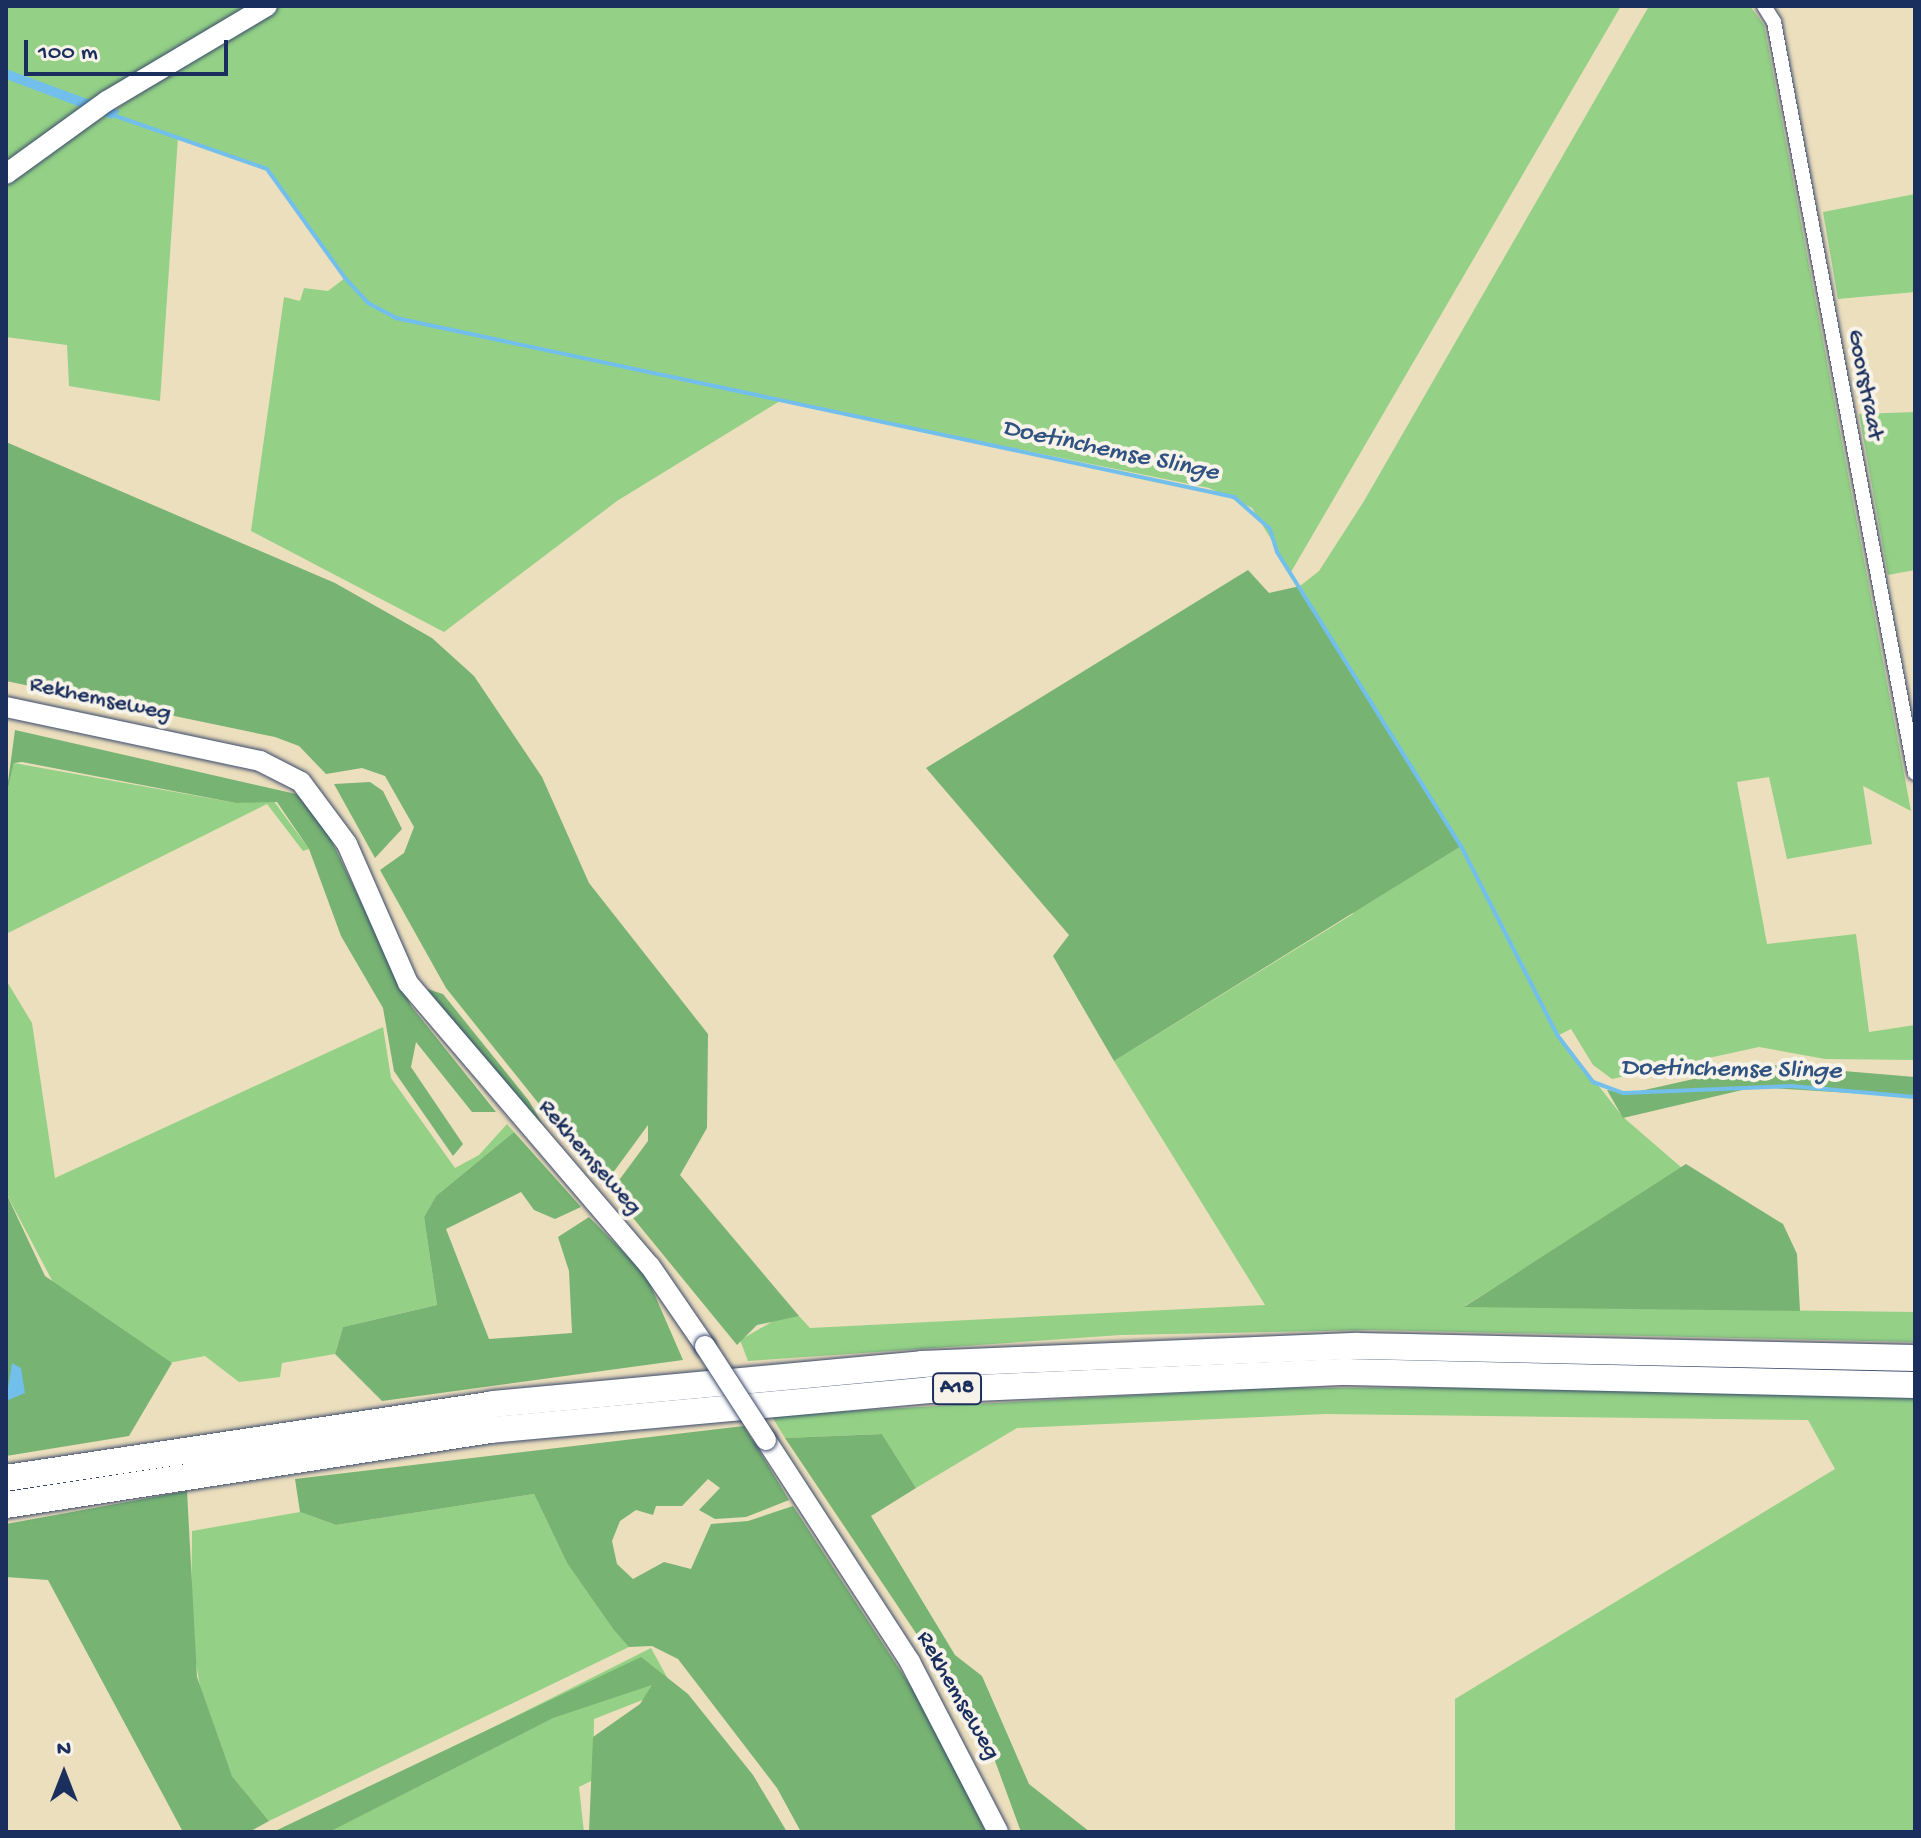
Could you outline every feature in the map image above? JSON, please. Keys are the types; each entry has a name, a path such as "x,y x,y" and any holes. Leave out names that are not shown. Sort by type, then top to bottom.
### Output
{"highway":[{"name":"A18","path":"6,1478 493,1404 922,1364 1358,1346 1915,1358"},
{"name":"A18","path":"6,1505 491,1430 930,1390 1347,1372 1915,1385"}],"street":[{"path":"6,174 107,101 267,6"},
{"name":"Goorstraat","path":"1764,6 1774,22 1915,773"},
{"name":"Rekhemseweg","path":"6,707 260,761 301,782 347,844 408,983 650,1266 705,1346 940,1713 998,1832"}],"green space":[{"path":"6,6 253,6 6,163"},
{"path":"277,6 1621,6 1291,572 1252,508 1209,488 780,401 617,501 444,632 251,531 284,297 300,301 304,288 328,291 345,278 267,169 178,137 160,401 69,386 67,345 6,337 6,179"},
{"path":"1649,6 1750,6 1764,25 1911,811 1863,786 1872,844 1787,859 1769,777 1737,782 1767,944 1856,934 1869,1032 1915,1025 1915,1060 1825,1059 1759,1047 1612,1079 1593,1065 1571,1029 1559,1035 1623,1117 1682,1168 1465,1306 1915,1312 1915,1342 1372,1330 1121,1335 748,1361 740,1340 782,1316 799,1316 810,1328 1265,1305 1114,1061 1353,914 1309,603 1300,586 1319,571 1364,501"},
{"path":"1915,194 1915,292 1838,299 1823,212"},
{"path":"1915,412 1915,570 1888,575 1859,414"},
{"path":"6,442 335,583 432,638 474,676 542,777 589,883 708,1034 707,1128 680,1175 799,1316 757,1325 737,1345 611,1191 648,1141 648,1125 604,1185 446,988 380,870 404,853 414,827 385,776 362,768 326,774 299,746 275,737 6,681"},
{"path":"1248,570 1269,593 1300,586 1461,846 1114,1061 1053,956 1069,935 926,768"},
{"path":"15,730 296,794 325,827 411,1006 496,1112 472,1112 416,1042 411,1067 463,1144 453,1156 394,1071 383,1008 341,936 309,849 277,802 236,803 22,762 14,763 6,797"},
{"path":"14,763 236,803 273,800 309,849 303,851 267,804 6,934 6,797"},
{"path":"370,782 383,791 402,829 375,858 334,784"},
{"path":"6,980 32,1023 55,1178 383,1027 391,1078 455,1168 479,1155 507,1124 514,1132 436,1196 424,1217 437,1305 343,1327 335,1354 282,1363 280,1377 239,1382 205,1356 163,1364 56,1288 6,1193"},
{"path":"427,989 443,994 529,1101 566,1164"},
{"path":"1761,1064 1915,1077 1915,1097 1755,1087 1623,1118 1607,1090 1631,1093"},
{"path":"514,1132 581,1207 555,1219 534,1210 521,1192 446,1229 489,1339 572,1333 569,1271 558,1237 589,1217 646,1275 683,1360 382,1401 335,1354 343,1327 437,1305 424,1217 436,1196"},
{"path":"1686,1164 1783,1224 1797,1254 1800,1311 1464,1307"},
{"path":"6,1193 45,1276 172,1363 129,1436 6,1456"},
{"path":"1573,1387 1915,1398 1915,1832 1455,1832 1455,1699 1835,1469 1808,1420 1325,1414 1017,1428 916,1488 882,1434 785,1438 771,1415 1271,1388"},
{"path":"744,1426 789,1500 746,1517 715,1519 699,1510 720,1488 708,1479 682,1506 656,1506 653,1515 636,1510 620,1521 612,1541 617,1564 633,1579 664,1562 691,1569 711,1524 748,1521 793,1506 932,1719 986,1832 801,1832 777,1788 678,1659 652,1646 629,1647 614,1630 567,1563 534,1494 336,1525 300,1512 295,1479"},
{"path":"882,1434 916,1488 871,1516 955,1655 982,1676 1029,1784 1090,1832 1021,1832 987,1739 785,1438"},
{"path":"187,1491 197,1677 232,1776 269,1821 249,1832 183,1832 48,1580 6,1577 6,1524"},
{"path":"534,1494 567,1563 629,1647 269,1821 232,1776 205,1717 191,1633 192,1531 300,1512 336,1525"},
{"path":"651,1648 673,1688 594,1719 593,1780 579,1787 584,1832 285,1832"},
{"path":"641,1657 688,1694 753,1775 787,1832 589,1832 593,1737 640,1704 652,1685 553,1718 329,1832 273,1832"}],"water":[{"path":"6,69 120,111 112,119 6,79"},
{"path":"12,1363 21,1368 25,1393 6,1401"}],"waterway":[{"name":"Doetinchemse Slinge","path":"113,115 267,169 345,278 368,303 396,318 1234,497 1270,529 1277,552 1461,846 1558,1036 1593,1082 1624,1093 1791,1086 1915,1097"}]}
